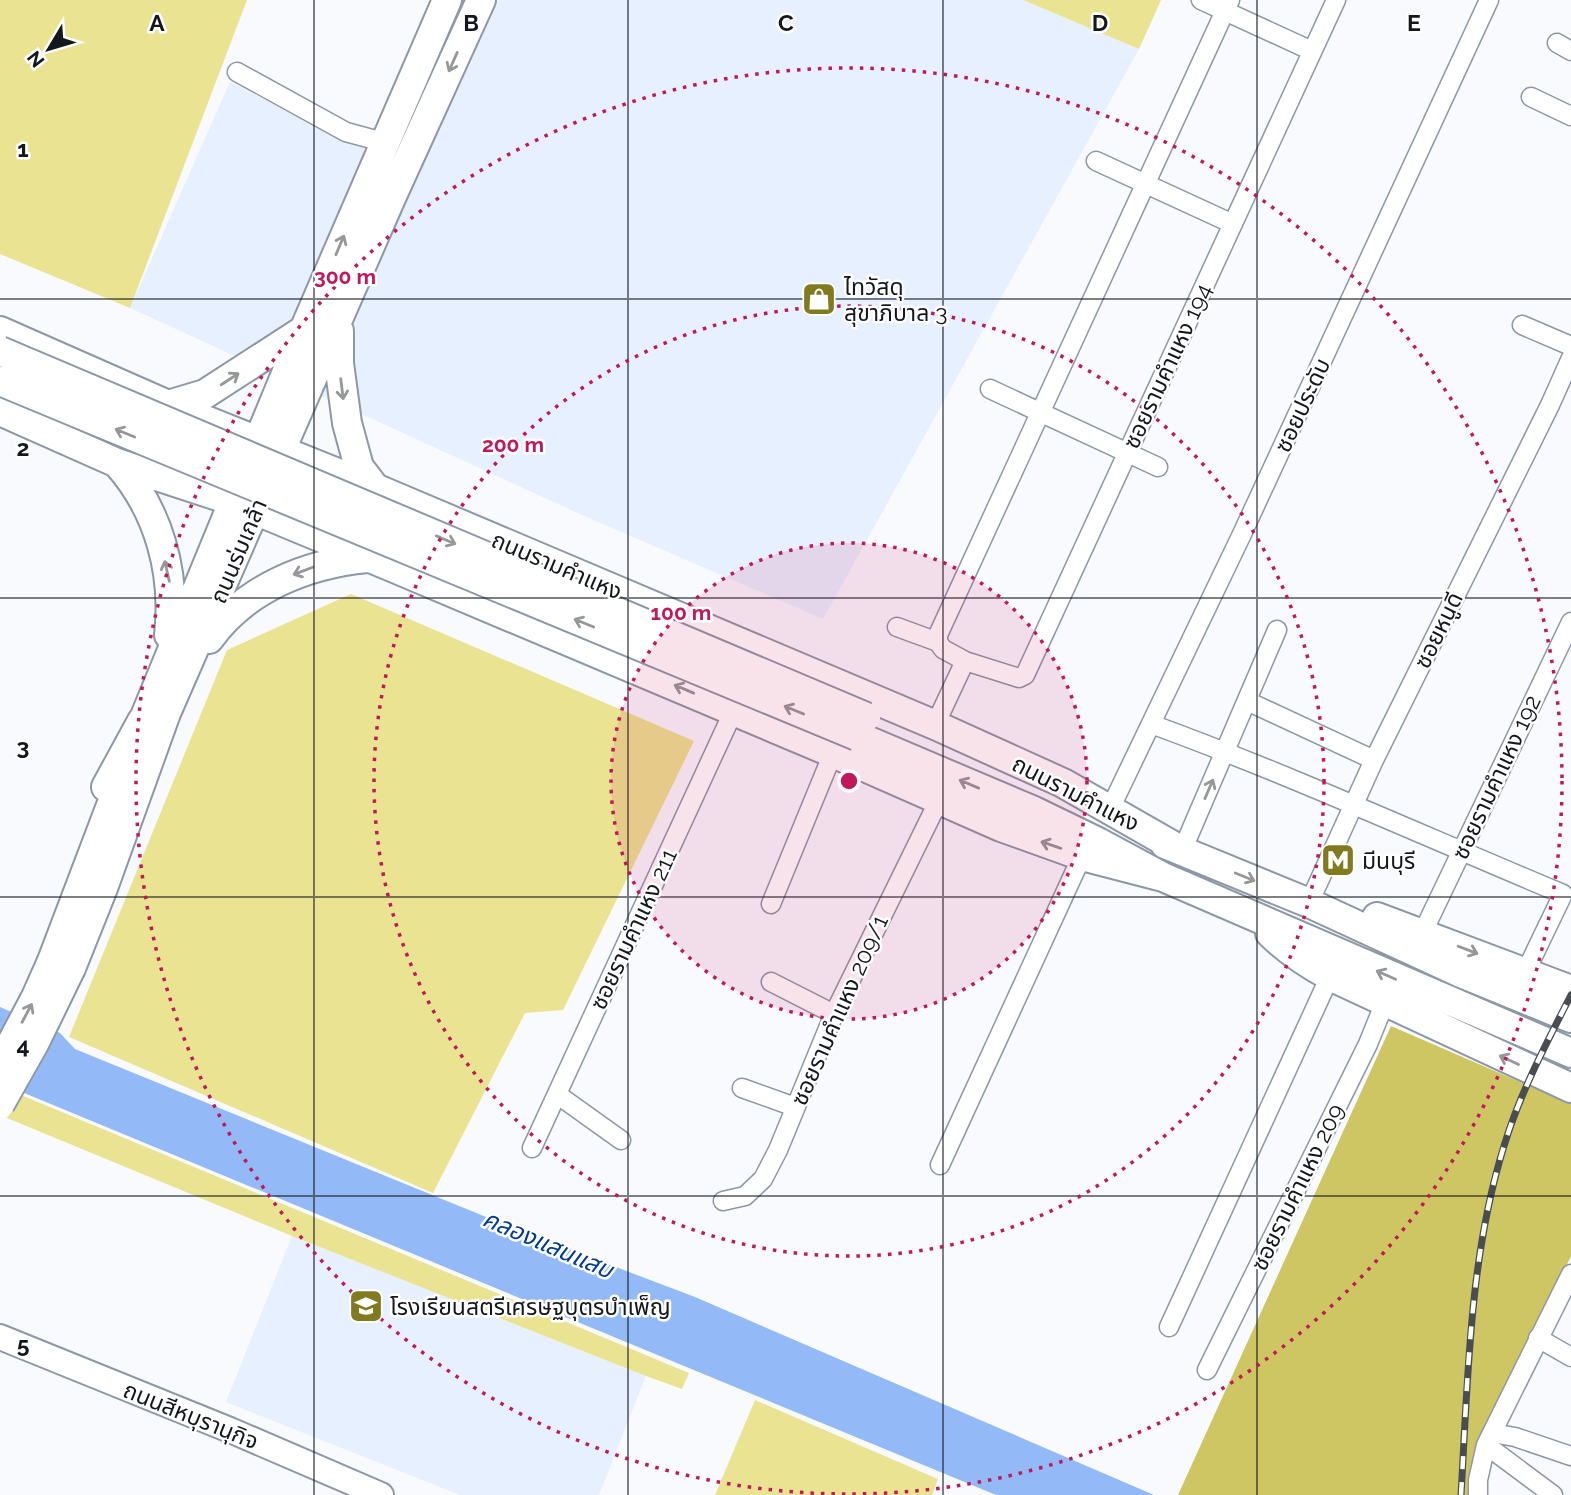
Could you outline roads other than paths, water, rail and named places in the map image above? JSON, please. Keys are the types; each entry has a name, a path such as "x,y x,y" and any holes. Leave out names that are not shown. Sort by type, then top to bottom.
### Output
{"main road":[{"name":"ถนนร่มเกล้า","path":"0,1065 36,997 61,964 103,888 149,729 269,445 304,330 383,142 447,0"},
{"name":"ถนนร่มเกล้า","path":"269,445 339,321 391,198 481,0"},
{"path":"339,321 339,363 347,423 359,467 375,488"},
{"path":"167,405 205,394 304,330"},
{"name":"ถนนรามคำแหง","path":"0,331 167,405 375,488 935,725 1063,783 1182,851"},
{"name":"ถนนรามคำแหง","path":"0,351 862,727 1098,842 1163,877 1571,1053"},
{"name":"ถนนรามคำแหง","path":"0,381 862,727 1182,851 1309,903 1461,973 1571,1018"},
{"path":"88,450 147,464 158,464 171,455 175,443 174,430 130,389"},
{"name":"ถนนรามคำแหง","path":"0,411 117,463 244,506 381,562 734,710 1001,827 1082,856 1163,877"},
{"path":"117,463 132,480 151,516 167,569 172,593 176,668"},
{"path":"381,562 335,531 328,522 328,513 343,501 422,508"},
{"path":"176,668 226,617 264,589 311,568 340,561 381,562"},
{"path":"149,729 151,785 120,888 95,951 76,980 64,986 51,986 41,981 38,973 40,957 73,873 96,804 149,729"},
{"path":"1309,903 1373,915 1571,990"},
{"path":"1254,917 1282,945 1330,976 1571,1088"},
{"name":"ถนนร่มเกล้า","path":"0,1104 29,1054 61,964"},
{"name":"ถนนสีหบุรานุกิจ","path":"0,1337 381,1495"}],"street":[{"path":"1201,0 1228,5 1312,51"},
{"name":"ซอยรามคำแหง 194","path":"897,627 939,642 943,649 965,661 1019,678 1025,675 1336,0"},
{"name":"ซอยประดับ","path":"1110,809 1242,534 1489,0"},
{"path":"939,642 939,635 1228,5"},
{"path":"237,72 346,132 383,142"},
{"path":"1531,97 1571,116"},
{"path":"1096,162 1233,224"},
{"path":"1522,325 1571,346"},
{"name":"ซอยหนูดี","path":"1309,903 1374,760 1571,358"},
{"path":"989,389 1158,467"},
{"name":"ซอยรามคำแหง 192","path":"1423,932 1571,622"},
{"path":"1182,851 1277,630"},
{"path":"935,725 965,661"},
{"path":"1247,701 1374,760"},
{"name":"ซอยรามคำแหง 211","path":"532,1148 734,710"},
{"path":"1151,724 1226,751 1563,894 1525,973"},
{"path":"771,904 833,753"},
{"name":"ซอยรามคำแหง 209/1","path":"723,1201 745,1196 763,1179 778,1150 834,1014 939,800"},
{"path":"940,1165 1082,856"},
{"path":"1169,1326 1330,976"},
{"path":"771,982 834,1014"},
{"name":"ซอยรามคำแหง 209","path":"1207,1370 1368,1044 1385,1002"},
{"path":"742,1088 795,1107"},
{"path":"558,1095 621,1140"},
{"path":"1478,1495 1478,1480 1489,1439 1571,1274"},
{"path":"1538,1338 1571,1357"},
{"path":"1489,1439 1515,1437 1571,1455"},
{"path":"1489,1439 1553,1495"}],"water":[{"name":"คลองแสนแสบ","path":"0,1007 60,1033 75,1049 513,1228 695,1297 1154,1495 996,1495 0,1083"}],"railway":[{"path":"1461,1495 1472,1319 1492,1189 1518,1107 1571,995"}],"place":[{"name":"ไทวัสดุ สุขาภิบาล 3","path":"819,299"},
{"name":"มีนบุรี","path":"1338,860"},
{"name":"โรงเรียนสตรีเศรษฐบุตรบำเพ็ญ","path":"366,1306"}]}
